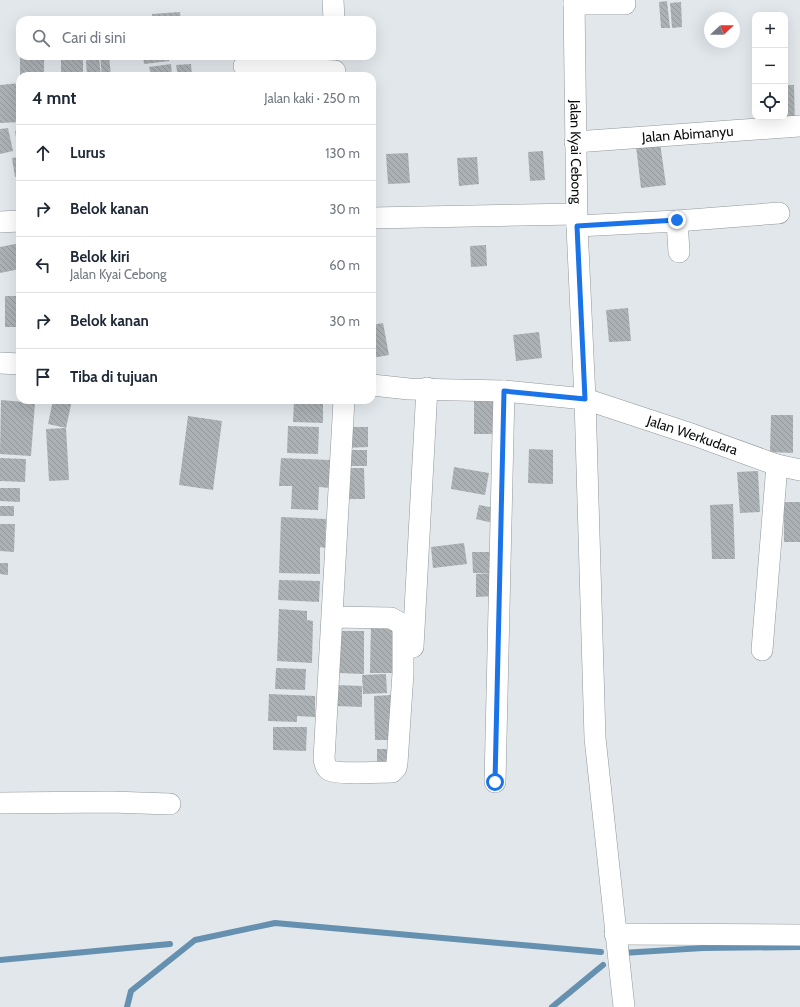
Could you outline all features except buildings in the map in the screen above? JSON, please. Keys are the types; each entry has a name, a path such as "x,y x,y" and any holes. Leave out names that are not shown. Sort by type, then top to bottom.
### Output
{"street":[{"path":"333,0 334,16"},
{"path":"574,2 626,4"},
{"name":"Jalan Kyai Cebong","path":"574,2 577,220 585,399 595,738 624,1007"},
{"path":"244,66 335,68"},
{"name":"Jalan Abimanyu","path":"575,142 800,126"},
{"path":"376,218 677,220 780,213"},
{"path":"677,220 679,252"},
{"path":"0,222 16,221"},
{"path":"0,363 16,364"},
{"name":"Jalan Werkudara","path":"376,385 409,388 504,391 585,399 694,435 777,465 800,470"},
{"path":"406,772 428,388"},
{"path":"495,782 504,391"},
{"path":"332,617 392,618 400,623 402,629 403,673 397,763 396,768 392,772 353,773 333,771 328,769 325,765 324,759 344,404"},
{"path":"762,650 777,465"},
{"path":"0,804 111,802 170,804"},
{"path":"615,934 800,935"}],"waterway":[{"path":"127,1007 131,991 195,940 275,923 601,952"},
{"path":"0,960 170,944"},
{"path":"622,953 703,948 800,947"},
{"path":"552,1007 603,965"}],"route":[{"path":"495,782 504,391 585,399 577,226 677,220"}]}
